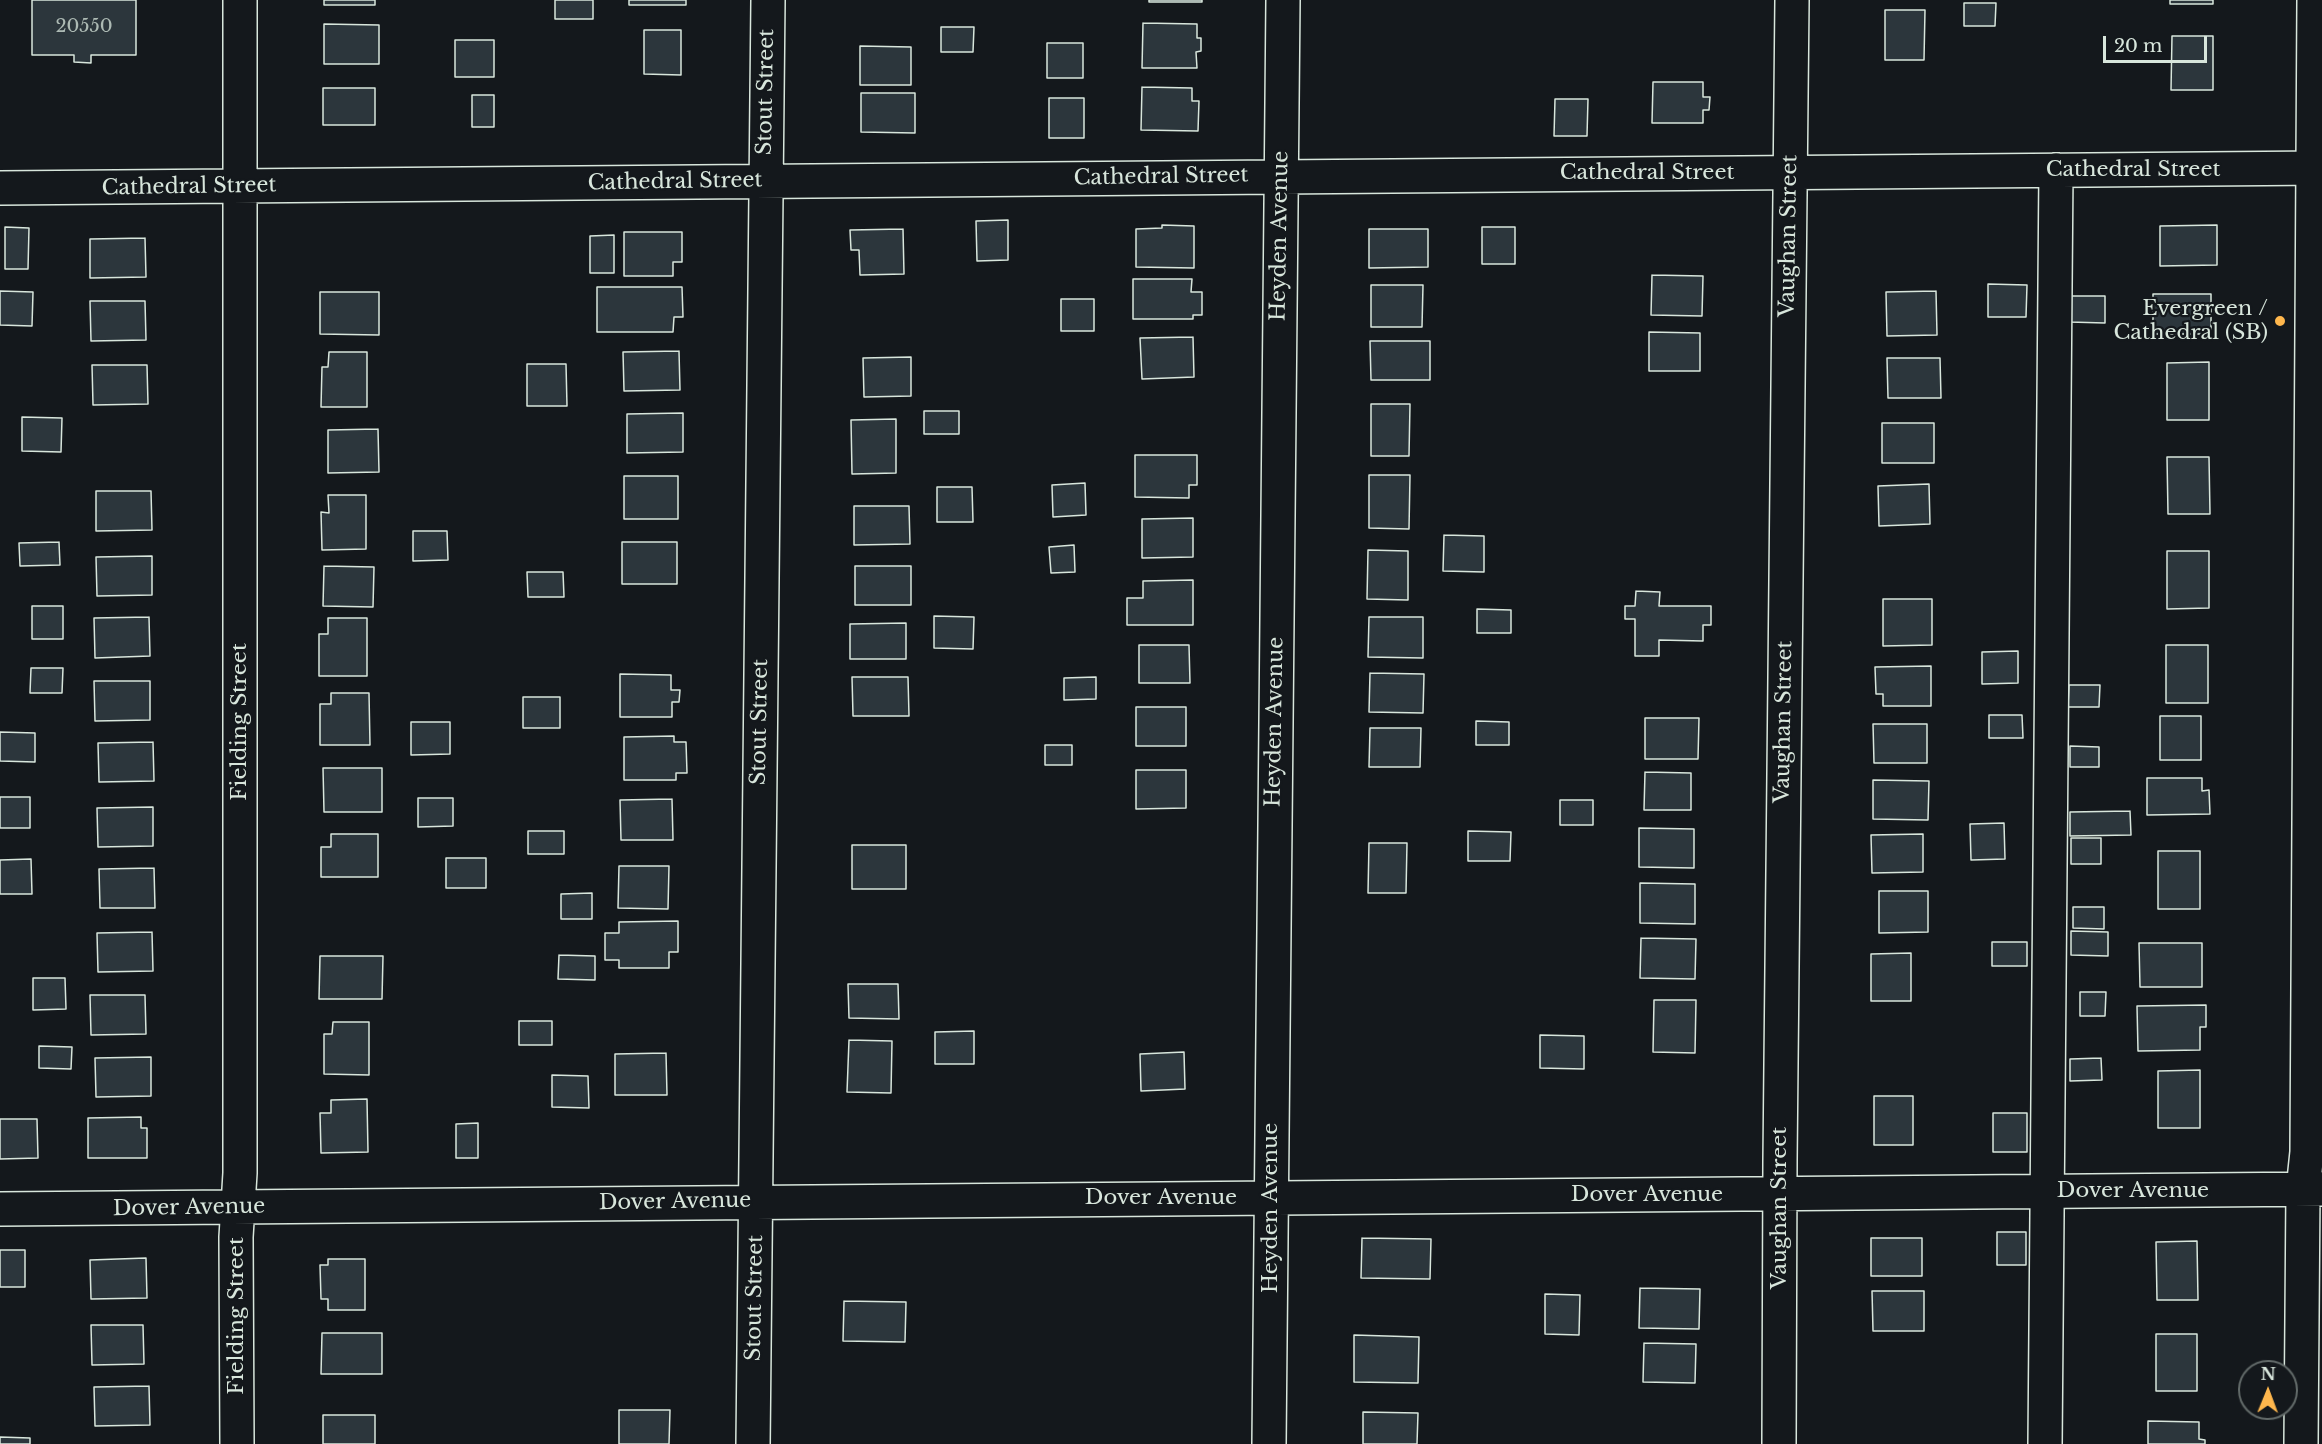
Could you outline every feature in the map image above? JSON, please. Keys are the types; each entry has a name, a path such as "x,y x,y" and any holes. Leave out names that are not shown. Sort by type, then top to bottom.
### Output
{"street":[{"name":"Fielding Street","path":"237,1444 240,0"},
{"name":"Stout Street","path":"753,1444 768,0"},
{"name":"Heyden Avenue","path":"1269,1444 1283,0"},
{"name":"Vaughan Street","path":"1779,1444 1779,1194 1792,0"},
{"path":"2301,1444 2313,1190 2307,1152 2317,168 2314,0"},
{"name":"Cathedral Street","path":"0,188 2317,168"},
{"path":"2045,1444 2056,170"},
{"name":"Dover Avenue","path":"0,1209 2313,1190"}],"building":[{"path":"32,0 136,0 136,55 91,55 91,63 74,62 74,55 32,55"},
{"path":"324,0 375,0 375,5 324,5"},
{"path":"555,0 593,0 593,19 555,19"},
{"path":"629,0 686,0 686,5 629,5"},
{"path":"1149,0 1202,0 1202,2 1149,2"},
{"path":"2170,0 2213,0 2213,4 2170,4"},
{"path":"1964,3 1996,3 1995,26 1964,26"},
{"path":"1885,10 1925,10 1924,60 1885,60"},
{"path":"1143,23 1197,24 1197,38 1201,38 1201,51 1196,52 1197,68 1142,68"},
{"path":"324,24 379,25 379,64 324,64"},
{"path":"941,27 974,27 973,52 941,52"},
{"path":"644,30 681,30 681,75 644,74"},
{"path":"2172,36 2213,36 2213,90 2171,90"},
{"path":"455,40 494,40 494,77 455,77"},
{"path":"1047,43 1083,43 1083,78 1047,78"},
{"path":"860,46 911,47 911,85 860,85"},
{"path":"1653,82 1703,82 1703,97 1710,97 1709,110 1703,110 1703,123 1652,123"},
{"path":"1142,87 1192,88 1192,101 1199,101 1198,131 1141,130"},
{"path":"323,88 375,88 375,125 323,125"},
{"path":"861,93 915,93 915,133 861,132"},
{"path":"472,95 494,95 494,127 472,127"},
{"path":"1049,98 1084,98 1084,138 1049,138"},
{"path":"1555,99 1588,99 1587,136 1554,136"},
{"path":"1008,220 1008,260 977,261 976,221"},
{"path":"1162,225 1194,226 1194,268 1136,267 1136,229 1162,228"},
{"path":"2217,225 2217,265 2160,266 2160,226"},
{"path":"5,227 29,228 28,269 5,269"},
{"path":"1482,227 1515,227 1515,264 1482,264"},
{"path":"903,229 904,274 860,275 859,250 851,250 850,230"},
{"path":"1369,229 1428,229 1428,267 1369,268"},
{"path":"624,232 682,232 682,262 673,262 673,276 624,276"},
{"path":"614,235 614,273 590,273 590,236"},
{"path":"145,238 146,277 90,278 90,239"},
{"path":"1652,275 1703,276 1702,316 1651,315"},
{"path":"1133,279 1192,279 1191,292 1202,292 1202,315 1193,315 1193,319 1133,319"},
{"path":"1988,284 2027,285 2026,317 1988,317"},
{"path":"1371,285 1423,285 1422,327 1371,327"},
{"path":"597,287 682,287 683,317 674,317 673,332 597,332"},
{"path":"0,291 33,292 32,326 0,325"},
{"path":"1936,291 1937,335 1887,336 1886,292"},
{"path":"320,292 379,292 379,335 320,334"},
{"path":"2153,294 2211,294 2211,334 2153,334"},
{"path":"2069,296 2105,296 2105,323 2069,322"},
{"path":"1061,299 1094,299 1094,331 1061,331"},
{"path":"90,301 145,301 146,340 91,341"},
{"path":"1649,332 1700,333 1700,371 1649,371"},
{"path":"1193,337 1194,377 1142,379 1140,338"},
{"path":"1370,341 1430,341 1430,380 1371,380"},
{"path":"679,351 680,390 624,391 623,352"},
{"path":"329,352 367,352 367,407 321,407 322,367 328,367"},
{"path":"911,357 911,396 864,397 863,358"},
{"path":"1887,358 1940,358 1941,398 1888,398"},
{"path":"2209,362 2209,420 2167,420 2167,363"},
{"path":"527,364 566,364 567,406 527,406"},
{"path":"92,365 147,365 148,404 93,405"},
{"path":"1371,404 1410,404 1409,456 1371,456"},
{"path":"924,411 959,411 959,434 924,434"},
{"path":"683,413 683,452 627,453 627,414"},
{"path":"22,417 62,418 61,452 22,451"},
{"path":"896,419 896,473 852,474 851,420"},
{"path":"1882,423 1934,423 1934,463 1882,463"},
{"path":"378,429 379,472 328,473 328,430"},
{"path":"1135,455 1197,455 1197,485 1189,485 1189,498 1135,497"},
{"path":"2167,457 2209,457 2210,514 2168,514"},
{"path":"1369,475 1410,475 1409,529 1369,528"},
{"path":"624,476 678,476 678,519 624,519"},
{"path":"1085,483 1086,515 1053,517 1052,485"},
{"path":"1929,484 1930,524 1879,526 1878,486"},
{"path":"937,487 972,487 973,522 937,522"},
{"path":"96,491 151,491 152,530 96,531"},
{"path":"328,495 366,495 366,549 322,550 321,512 329,513"},
{"path":"854,506 909,506 910,544 854,545"},
{"path":"1193,518 1193,557 1142,558 1142,519"},
{"path":"413,531 447,531 448,560 413,561"},
{"path":"1444,535 1484,536 1484,572 1443,571"},
{"path":"59,542 60,565 20,566 19,543"},
{"path":"622,542 677,542 677,584 622,584"},
{"path":"1074,545 1075,572 1051,573 1049,547"},
{"path":"1368,550 1408,551 1408,600 1367,599"},
{"path":"2167,551 2209,551 2209,608 2167,609"},
{"path":"152,556 152,595 97,596 96,557"},
{"path":"324,566 374,567 373,607 323,606"},
{"path":"855,566 911,566 911,605 855,605"},
{"path":"527,572 563,572 564,597 528,597"},
{"path":"1193,580 1193,625 1127,625 1127,598 1143,598 1143,581"},
{"path":"1636,591 1660,592 1659,606 1711,606 1711,625 1703,625 1703,641 1659,640 1659,656 1635,656 1635,619 1625,619 1625,606 1635,606"},
{"path":"1883,599 1932,599 1932,645 1883,646"},
{"path":"32,606 63,606 63,639 32,639"},
{"path":"1477,609 1511,610 1511,633 1477,633"},
{"path":"934,616 974,617 973,649 934,648"},
{"path":"149,617 150,656 95,658 94,618"},
{"path":"1369,617 1423,617 1423,658 1368,657"},
{"path":"328,618 367,618 367,676 319,676 319,634 328,634"},
{"path":"906,623 906,659 850,659 850,624"},
{"path":"1139,645 1189,645 1190,683 1139,683"},
{"path":"2166,645 2208,645 2208,703 2166,703"},
{"path":"2018,651 2018,683 1982,684 1982,652"},
{"path":"1931,666 1931,706 1883,706 1883,694 1876,694 1875,667"},
{"path":"31,668 63,668 62,693 30,693"},
{"path":"1370,673 1424,674 1423,713 1369,712"},
{"path":"620,674 671,675 671,690 680,690 679,702 672,702 672,717 620,717"},
{"path":"852,677 908,677 909,716 853,716"},
{"path":"1096,677 1096,699 1064,700 1064,678"},
{"path":"94,681 150,681 150,720 95,721"},
{"path":"2069,685 2100,685 2099,707 2068,707"},
{"path":"331,693 369,693 370,745 320,745 320,704 331,704"},
{"path":"523,697 560,697 560,728 523,728"},
{"path":"1136,707 1186,707 1186,746 1136,746"},
{"path":"1989,715 2022,715 2023,738 1989,738"},
{"path":"2160,716 2201,716 2201,760 2160,760"},
{"path":"1645,718 1699,718 1698,759 1645,759"},
{"path":"1476,721 1509,722 1509,745 1476,745"},
{"path":"411,722 450,722 450,754 411,755"},
{"path":"1873,724 1927,724 1927,763 1874,763"},
{"path":"1370,728 1421,728 1420,767 1369,767"},
{"path":"0,732 35,733 35,762 0,761"},
{"path":"674,736 674,742 686,742 687,773 676,773 676,780 624,780 624,737"},
{"path":"153,742 154,781 99,782 98,743"},
{"path":"1045,745 1072,745 1072,765 1045,765"},
{"path":"2070,746 2099,747 2099,767 2070,767"},
{"path":"323,768 382,768 382,812 324,812"},
{"path":"1136,770 1186,770 1186,808 1136,809"},
{"path":"1645,772 1691,773 1691,810 1644,810"},
{"path":"2147,778 2202,778 2202,791 2209,790 2210,814 2147,815"},
{"path":"1873,780 1929,781 1928,820 1873,819"},
{"path":"0,797 30,797 30,828 0,828"},
{"path":"418,798 453,798 453,826 418,827"},
{"path":"672,799 673,840 621,840 620,800"},
{"path":"1560,800 1593,800 1593,825 1560,825"},
{"path":"153,807 153,846 98,847 97,808"},
{"path":"2130,811 2131,835 2070,836 2070,812"},
{"path":"2004,823 2005,859 1971,860 1970,824"},
{"path":"1639,828 1694,829 1694,868 1639,867"},
{"path":"528,831 564,831 564,854 528,854"},
{"path":"1468,831 1511,832 1510,861 1468,861"},
{"path":"331,834 378,834 378,877 321,877 321,847 331,847"},
{"path":"1923,834 1923,872 1872,873 1871,835"},
{"path":"2071,838 2101,838 2101,864 2071,864"},
{"path":"1369,843 1407,843 1406,893 1368,893"},
{"path":"852,845 906,845 906,889 852,889"},
{"path":"2158,851 2200,851 2200,909 2158,909"},
{"path":"446,858 486,858 486,888 446,888"},
{"path":"31,859 32,894 0,894 0,860"},
{"path":"619,866 669,866 668,909 618,908"},
{"path":"154,868 155,908 100,908 99,869"},
{"path":"1640,883 1695,884 1695,924 1640,923"},
{"path":"1879,891 1928,891 1928,932 1879,933"},
{"path":"592,893 592,919 561,919 561,894"},
{"path":"2073,907 2104,907 2104,929 2073,928"},
{"path":"678,921 678,952 669,952 669,968 619,968 619,960 605,960 605,933 619,933 619,922"},
{"path":"2071,931 2108,932 2108,956 2071,955"},
{"path":"152,932 153,971 98,972 97,933"},
{"path":"1641,938 1696,939 1695,979 1640,978"},
{"path":"1992,942 2027,942 2027,966 1992,966"},
{"path":"2139,943 2202,943 2202,987 2140,987"},
{"path":"1911,953 1911,1001 1871,1001 1871,954"},
{"path":"559,955 595,956 595,980 558,979"},
{"path":"320,956 383,956 382,999 319,999"},
{"path":"33,978 65,978 66,1009 33,1010"},
{"path":"848,984 898,984 899,1019 849,1018"},
{"path":"2080,992 2106,992 2105,1016 2080,1016"},
{"path":"90,995 145,995 146,1034 91,1035"},
{"path":"1654,1000 1696,1000 1695,1053 1653,1052"},
{"path":"2206,1005 2206,1027 2200,1027 2200,1050 2138,1051 2137,1006"},
{"path":"519,1021 552,1021 552,1045 519,1045"},
{"path":"333,1022 369,1022 369,1075 324,1074 324,1034 332,1034"},
{"path":"974,1031 974,1064 935,1064 935,1032"},
{"path":"1540,1035 1584,1036 1584,1069 1540,1068"},
{"path":"849,1040 892,1041 891,1093 847,1092"},
{"path":"39,1046 72,1047 71,1069 39,1068"},
{"path":"1184,1052 1185,1089 1141,1091 1140,1054"},
{"path":"666,1053 667,1095 615,1095 615,1054"},
{"path":"151,1057 151,1096 96,1097 95,1058"},
{"path":"2101,1058 2102,1080 2070,1081 2070,1059"},
{"path":"2200,1070 2200,1128 2158,1128 2158,1071"},
{"path":"552,1075 588,1076 589,1108 552,1107"},
{"path":"1874,1096 1913,1096 1913,1145 1874,1145"},
{"path":"367,1099 368,1152 321,1153 320,1113 331,1113 331,1100"},
{"path":"1993,1113 2027,1113 2027,1152 1993,1152"},
{"path":"141,1117 141,1128 147,1128 147,1158 88,1158 88,1118"},
{"path":"0,1119 37,1119 38,1158 0,1159"},
{"path":"478,1123 478,1158 456,1158 456,1124"},
{"path":"1997,1232 2026,1232 2026,1265 1997,1265"},
{"path":"1362,1238 1431,1239 1430,1279 1361,1278"},
{"path":"1871,1238 1922,1238 1922,1276 1871,1276"},
{"path":"2197,1241 2198,1300 2157,1300 2156,1242"},
{"path":"0,1250 25,1250 25,1287 0,1287"},
{"path":"146,1258 147,1298 91,1299 90,1260"},
{"path":"328,1259 365,1259 365,1310 328,1310 328,1299 321,1299 320,1265 328,1265"},
{"path":"1640,1288 1700,1289 1699,1329 1639,1328"},
{"path":"1872,1291 1924,1291 1924,1331 1873,1331"},
{"path":"1545,1294 1580,1295 1579,1335 1545,1334"},
{"path":"844,1301 906,1302 905,1342 843,1341"},
{"path":"91,1325 143,1325 144,1364 92,1365"},
{"path":"322,1333 382,1333 382,1374 321,1374"},
{"path":"2156,1334 2197,1334 2197,1391 2156,1391"},
{"path":"1354,1335 1419,1337 1418,1383 1354,1382"},
{"path":"1644,1343 1696,1344 1695,1383 1643,1382"},
{"path":"149,1386 150,1425 95,1426 94,1387"},
{"path":"619,1410 670,1410 669,1444 619,1444"},
{"path":"1363,1412 1418,1413 1417,1444 1363,1444"},
{"path":"323,1415 375,1415 375,1444 323,1444"},
{"path":"2148,1421 2199,1422 2199,1439 2205,1440 2205,1444 2148,1444"},
{"path":"0,1437 30,1438 30,1444 0,1444"}],"place":[{"name":"Evergreen / Cathedral (SB)","path":"2280,321"}]}
